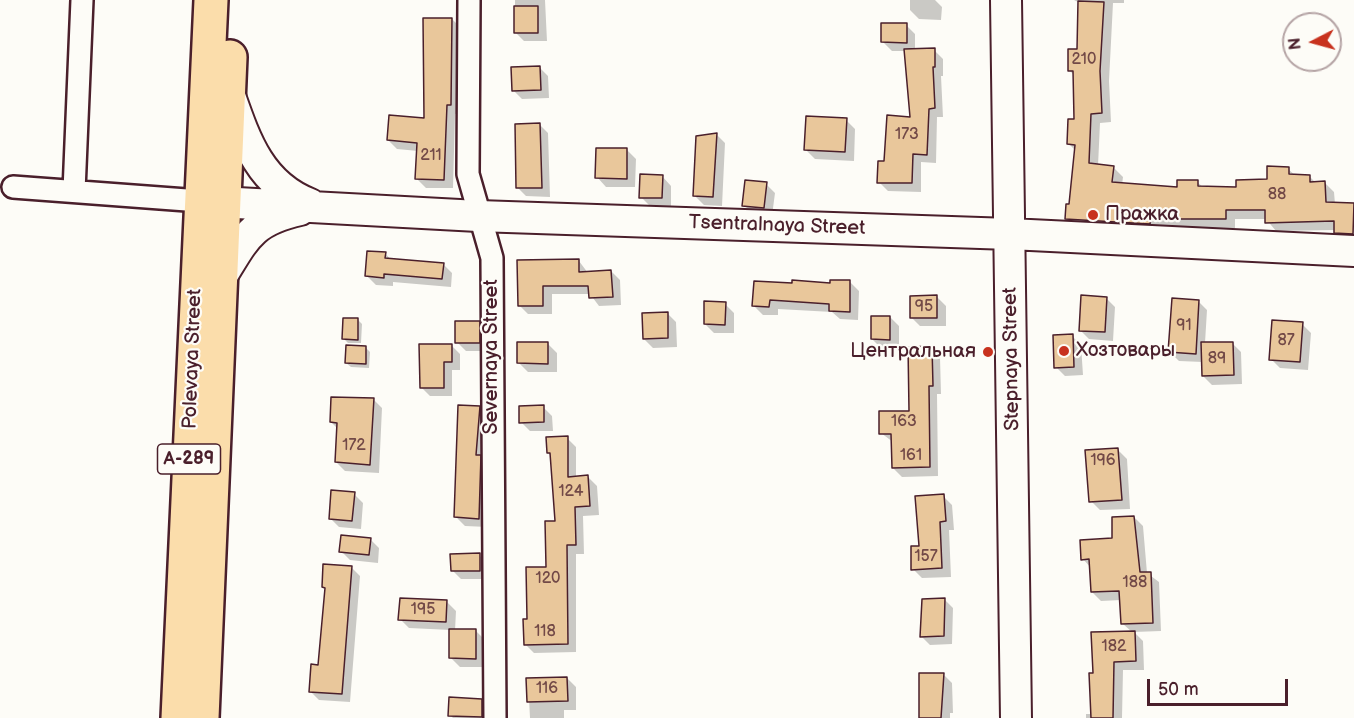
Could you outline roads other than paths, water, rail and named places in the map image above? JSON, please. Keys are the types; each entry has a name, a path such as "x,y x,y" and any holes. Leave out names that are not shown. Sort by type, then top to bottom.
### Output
{"highway":[{"name":"Polevaya Street","path":"178,718 212,201 211,0"},
{"name":"Polevaya Street","path":"202,718 220,279 212,201 229,91 234,0"}],"street":[{"path":"74,191 82,0"},
{"name":"Severnaya Street","path":"468,0 468,174 478,216 492,258 495,718"},
{"name":"Stepnaya Street","path":"1006,0 1016,718"},
{"name":"А-289","path":"229,91 245,142 256,162 269,178 294,198 316,206"},
{"path":"13,187 212,201"},
{"name":"Tsentralnaya Street","path":"212,201 478,216 1010,234 1354,251"},
{"name":"А-289","path":"220,279 248,233 274,216 316,206"}],"place":[{"name":"Пражка","path":"1093,215"},
{"name":"Хозтовары","path":"1064,351"},
{"name":"Центральная","path":"988,352"}]}
